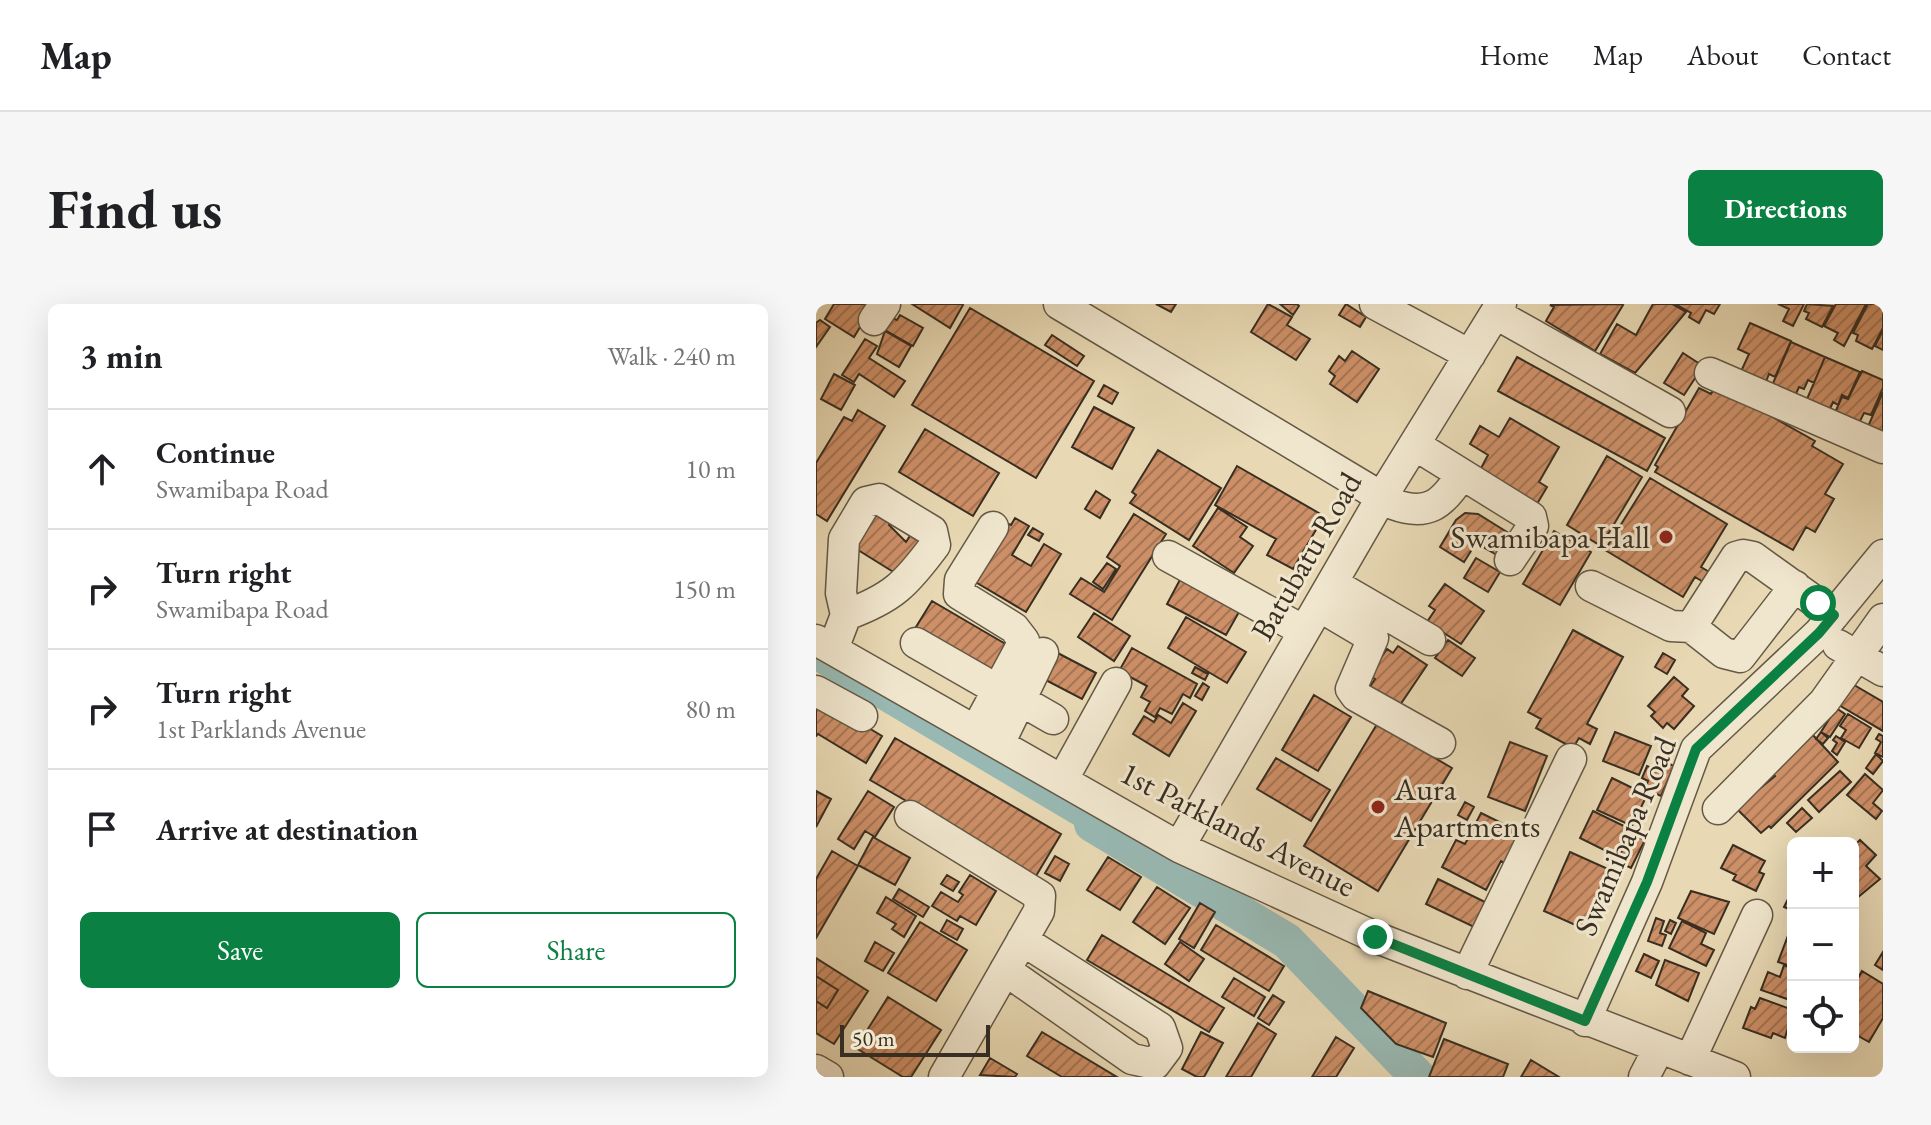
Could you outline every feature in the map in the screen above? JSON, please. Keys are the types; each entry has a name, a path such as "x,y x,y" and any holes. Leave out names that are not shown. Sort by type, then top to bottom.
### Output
{"street":[{"path":"1059,304 1099,314 1408,509 1423,510 1439,505 1461,475"},
{"path":"1375,304 1470,355"},
{"path":"1498,309 1670,412"},
{"name":"Batubatu Road","path":"1179,847 1383,495 1498,309"},
{"path":"1710,373 1883,448"},
{"path":"1415,445 1531,517 1533,526 1510,560"},
{"path":"821,646 846,615 887,599 906,584 935,545 932,531 873,498 866,502 844,539 841,570 846,615"},
{"path":"988,736 1009,695 1024,641 1014,628 959,594 958,588 993,527"},
{"name":"Swamibapa Road","path":"1585,1021 1647,882 1696,749 1827,624 1883,555"},
{"path":"1168,556 1318,607 1430,640"},
{"path":"1691,627 1736,557 1753,557 1795,586 1856,655 1883,671"},
{"path":"841,570 887,599"},
{"path":"1591,586 1671,626 1691,627 1724,653 1740,657 1795,586"},
{"path":"1318,607 1373,638 1352,681 1351,689 1356,696 1440,743"},
{"path":"1718,809 1824,702 1883,619"},
{"path":"916,643 1053,719"},
{"name":"1st Parklands Avenue","path":"821,646 988,736 1179,847 1375,937 1735,1077"},
{"path":"1009,695 1043,653"},
{"path":"1063,779 1116,683"},
{"path":"816,691 862,716"},
{"path":"1467,974 1571,759"},
{"path":"910,816 1040,896 1039,911 944,1077"},
{"path":"1690,1060 1757,915"},
{"path":"1005,970 1132,1059 1155,1064 1167,1048 1160,1028 1022,940"},
{"path":"1644,1077 1659,1048"},
{"path":"816,1070 828,1077"}],"building":[{"path":"834,304 874,304 854,337 825,319"},
{"path":"912,304 961,304 963,305 950,328"},
{"path":"1156,304 1176,304 1171,312"},
{"path":"1268,304 1292,317 1287,325 1310,339 1296,360 1251,332"},
{"path":"1280,304 1297,304 1299,306 1293,315"},
{"path":"1346,304 1366,317 1360,327 1339,315"},
{"path":"1653,304 1672,304 1686,312 1635,373 1600,354 1617,324 1636,335"},
{"path":"1675,304 1720,304 1714,314 1706,310 1699,323 1689,317 1691,313"},
{"path":"1778,304 1804,304 1793,326 1783,321 1789,309"},
{"path":"1807,304 1833,306 1822,327 1806,319 1809,313 1804,311"},
{"path":"1836,304 1866,304 1844,346 1834,340 1838,333 1824,326"},
{"path":"1868,304 1883,304 1883,328 1872,349 1856,341 1858,335 1853,333"},
{"path":"1550,305 1623,305 1595,351 1546,321 1554,307"},
{"path":"970,308 1094,381 1036,478 912,405"},
{"path":"900,315 923,328 913,346 885,330 892,318 897,320"},
{"path":"820,320 830,327 816,347 816,323"},
{"path":"1750,323 1791,341 1775,377 1769,374 1763,389 1738,378 1749,354 1738,349"},
{"path":"1883,330 1883,350 1875,346"},
{"path":"885,331 911,346 899,367 877,354"},
{"path":"1052,335 1084,356 1077,366 1045,345"},
{"path":"865,339 877,346 869,358 905,381 894,397 859,374 854,382 842,375"},
{"path":"1791,342 1825,357 1814,383 1808,380 1804,389 1799,387 1793,401 1770,390"},
{"path":"1352,351 1379,369 1357,402 1330,384 1335,376 1329,371 1339,356 1345,361"},
{"path":"1683,353 1703,366 1684,395 1664,383"},
{"path":"1517,357 1665,438 1647,471 1498,391"},
{"path":"1825,357 1860,372 1848,398 1842,395 1838,405 1833,402 1827,416 1804,406"},
{"path":"1862,371 1883,380 1883,388 1871,415 1864,413 1857,427 1833,417 1842,397 1848,399"},
{"path":"834,374 855,385 841,410 821,399"},
{"path":"1104,385 1118,393 1112,404 1098,396"},
{"path":"1716,385 1815,441 1812,446 1843,464 1825,494 1834,499 1815,532 1806,527 1793,550 1655,472 1658,467 1655,465 1699,388 1711,394"},
{"path":"1883,392 1883,436 1867,429"},
{"path":"1094,407 1134,428 1112,469 1072,447"},
{"path":"858,410 885,426 827,521 816,514 816,463 844,417 852,421"},
{"path":"1510,418 1559,447 1539,482 1547,487 1534,509 1479,472 1488,455 1470,444 1480,426 1499,437"},
{"path":"925,429 999,473 973,516 899,472"},
{"path":"1158,450 1221,488 1189,540 1130,503 1136,495 1132,492"},
{"path":"1607,456 1642,477 1601,546 1567,525"},
{"path":"1237,466 1324,516 1293,569 1267,555 1276,539 1215,505"},
{"name":"Swamibapa Hall","path":"1650,478 1727,524 1701,567 1711,573 1705,583 1695,577 1683,597 1605,550"},
{"path":"1096,491 1110,500 1100,518 1085,509"},
{"path":"876,503 896,516 889,525 906,542 915,528 929,537 903,578 850,545"},
{"path":"1218,508 1247,527 1240,537 1253,546 1234,573 1193,546"},
{"path":"1465,513 1478,514 1515,537 1502,558 1476,543 1464,562 1440,547 1456,520"},
{"path":"1134,514 1166,534 1112,620 1070,594 1081,578 1104,592 1120,566 1107,557"},
{"path":"1015,518 1029,526 1012,555 1031,566 1044,544 1061,554 1026,612 972,580 1006,523 1011,525"},
{"path":"1033,528 1043,534 1039,541 1028,535"},
{"path":"1554,531 1591,552 1560,605 1523,584"},
{"path":"1476,558 1500,572 1488,592 1464,578"},
{"path":"1107,563 1116,569 1103,589 1093,582"},
{"path":"1183,574 1243,605 1226,635 1167,604"},
{"path":"1445,584 1484,611 1461,644 1427,622 1435,610 1429,606"},
{"path":"932,601 1009,646 993,673 916,627"},
{"path":"1094,613 1130,636 1114,661 1078,637"},
{"path":"1186,617 1246,652 1227,683 1168,648"},
{"path":"1573,630 1623,657 1587,724 1597,729 1590,744 1579,738 1573,748 1536,728 1541,719 1528,712"},
{"path":"1448,640 1475,658 1462,676 1435,658"},
{"path":"1398,646 1427,665 1398,708 1369,688 1375,679 1369,675 1387,649 1393,653"},
{"path":"1132,648 1197,684 1190,698 1183,694 1172,714 1160,708 1155,717 1145,711 1150,702 1141,697 1147,686 1119,671"},
{"path":"1052,650 1096,673 1082,699 1038,676"},
{"path":"1663,653 1675,660 1667,674 1655,667"},
{"path":"1195,667 1208,674 1205,680 1192,673"},
{"path":"1674,677 1688,689 1682,696 1694,706 1674,729 1667,723 1663,728 1651,716 1655,712 1648,706"},
{"path":"1849,682 1883,702 1883,731 1837,704"},
{"path":"1203,683 1209,687 1202,700 1195,696"},
{"path":"1314,695 1351,717 1318,771 1282,750"},
{"path":"816,696 882,736 866,763 818,734 816,736"},
{"path":"1183,703 1196,711 1169,756 1133,734 1144,716 1154,722 1158,715 1171,723"},
{"path":"1836,708 1845,714 1830,737 1821,732"},
{"path":"1848,714 1871,728 1859,748 1841,738 1846,730 1840,726"},
{"name":"Aura Apartments","path":"1377,724 1452,768 1378,891 1304,846"},
{"path":"1615,732 1651,746 1639,775 1603,761"},
{"path":"1821,732 1828,738 1823,744 1816,739"},
{"path":"1811,733 1838,762 1771,828 1769,826 1761,833 1736,808 1775,776 1772,772"},
{"path":"1879,734 1883,736 1883,757 1875,753 1881,742 1876,739"},
{"path":"1836,736 1845,742 1837,755 1832,751 1837,743 1833,740"},
{"path":"895,738 1061,834 1036,876 870,780"},
{"path":"1510,742 1547,756 1525,811 1488,797"},
{"path":"1876,754 1883,761 1873,774 1866,768"},
{"path":"1276,758 1330,790 1311,821 1257,789"},
{"path":"1658,759 1674,766 1661,796 1645,789 1648,781 1642,778 1647,766 1654,769"},
{"path":"1840,771 1851,782 1819,812 1808,800"},
{"path":"1865,774 1883,790 1873,803 1882,811 1876,819 1847,795"},
{"path":"1612,778 1647,795 1632,826 1597,810"},
{"path":"816,791 831,799 816,827"},
{"path":"868,791 894,807 875,837 865,831 854,849 838,839"},
{"path":"1465,802 1474,807 1467,820 1458,815"},
{"path":"1802,808 1812,818 1796,832 1787,823"},
{"path":"1593,811 1628,828 1614,855 1580,838"},
{"path":"1481,813 1526,835 1510,866 1501,861 1486,890 1442,867 1456,840 1465,844"},
{"path":"1630,833 1645,840 1631,868 1617,861"},
{"path":"873,837 910,858 895,885 858,865"},
{"path":"1859,841 1876,855 1866,866 1880,879 1859,896"},
{"path":"1733,845 1765,861 1759,872 1764,874 1756,891 1733,880 1736,875 1721,868"},
{"path":"832,851 858,866 816,938 816,879"},
{"path":"1570,852 1608,869 1582,928 1544,911"},
{"path":"1055,856 1069,864 1060,881 1045,873"},
{"path":"1108,857 1141,877 1120,910 1087,890"},
{"path":"947,875 959,882 953,891 941,884"},
{"path":"970,875 996,891 976,925 960,916 957,921 932,906 941,892 958,902 963,895 959,892"},
{"path":"1438,879 1485,902 1474,927 1426,904"},
{"path":"1157,887 1190,908 1165,944 1133,922"},
{"path":"899,889 929,907 923,917 893,899"},
{"path":"1691,891 1729,902 1714,934 1678,918"},
{"path":"886,897 916,916 904,937 892,929 896,924 877,913"},
{"path":"1200,903 1215,912 1194,948 1179,939"},
{"path":"1656,918 1664,921 1660,933 1666,935 1662,946 1648,941"},
{"path":"947,920 963,929 957,940 941,931"},
{"path":"1670,920 1676,923 1671,934 1665,931"},
{"path":"1682,921 1706,933 1701,944 1714,950 1706,966 1669,948"},
{"path":"920,922 967,950 936,1001 888,973"},
{"path":"1216,925 1284,966 1269,991 1201,950"},
{"path":"1102,935 1224,1008 1209,1032 1087,960"},
{"path":"1787,938 1787,965 1778,962"},
{"path":"875,942 894,953 883,971 865,961"},
{"path":"1180,942 1204,959 1189,981 1165,964"},
{"path":"1883,952 1883,970 1875,965"},
{"path":"1644,954 1659,961 1651,978 1636,971"},
{"path":"816,958 868,991 834,1044 816,1033 816,1001 827,1008 838,990 816,976"},
{"path":"1665,960 1699,973 1688,1001 1656,985"},
{"path":"1784,965 1787,966 1787,999 1761,990 1768,972 1780,977"},
{"path":"1862,971 1883,984 1883,1018 1869,1042 1859,1036 1859,976"},
{"path":"816,976 838,990 827,1008 816,1001"},
{"path":"1234,978 1265,997 1254,1016 1222,997"},
{"path":"1368,991 1446,1023 1433,1057 1396,1044 1361,1008"},
{"path":"1273,995 1284,1002 1269,1025 1258,1018"},
{"path":"888,997 941,1030 911,1077 903,1077 856,1048"},
{"path":"1760,998 1787,1008 1785,1038 1773,1033 1771,1038 1743,1028 1751,1007 1755,1009"},
{"path":"1258,1023 1276,1034 1251,1077 1226,1077"},
{"path":"1042,1032 1117,1077 1062,1077 1027,1056"},
{"path":"1201,1032 1223,1043 1204,1077 1197,1077 1182,1069"},
{"path":"1336,1037 1354,1048 1336,1077 1312,1077"},
{"path":"1444,1039 1508,1064 1503,1077 1429,1077"},
{"path":"990,1058 1017,1074 1015,1077 980,1075"},
{"path":"1531,1060 1559,1077 1521,1077"}],"waterway":[{"path":"819,662 1092,824"},
{"path":"1092,824 1287,941 1418,1077"}],"place":[{"name":"Swamibapa Hall","path":"1666,537"},
{"name":"Aura Apartments","path":"1378,807"}],"route":[{"path":"1375,937 1585,1021 1647,882 1696,749 1743,704 1777,677 1819,633 1834,615 1818,603"}]}
